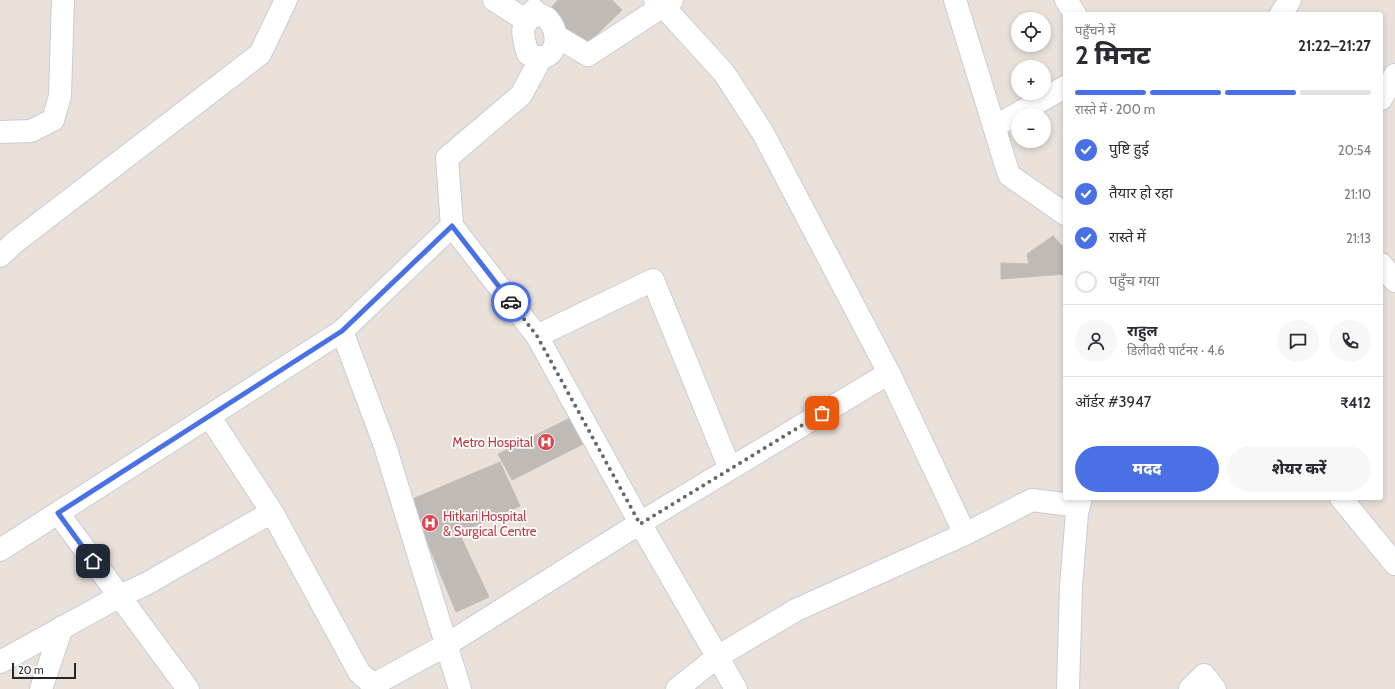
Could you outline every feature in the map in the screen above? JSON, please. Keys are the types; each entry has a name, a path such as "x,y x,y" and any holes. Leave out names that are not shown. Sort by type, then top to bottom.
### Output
{"street":[{"path":"0,132 31,131 53,120 60,96 63,0"},
{"path":"0,256 15,242 260,54 286,0"},
{"path":"494,0 527,21"},
{"path":"527,21 538,14 542,15 551,24 556,36 554,49 548,56 541,58 528,54 523,33 523,27 527,21 541,0"},
{"path":"955,0 1009,175 1063,213"},
{"path":"1066,0 1074,12"},
{"path":"1282,12 1290,0"},
{"path":"556,36 588,55 663,2 724,73 763,133 889,373 965,534"},
{"path":"541,58 521,95 447,158 452,226 537,336 640,524 736,689"},
{"path":"1383,95 1395,75"},
{"path":"994,127 1063,88"},
{"path":"0,550 342,331 452,226"},
{"path":"1383,266 1395,281"},
{"path":"537,336 653,280 730,469"},
{"path":"342,331 385,446 460,689"},
{"path":"209,416 272,512 359,672 372,685 446,645 640,524 889,373"},
{"path":"677,689 717,657 796,610 965,534 1032,500 1080,502 1077,513 1071,588 1068,689"},
{"path":"1343,500 1395,564"},
{"path":"0,662 120,596 146,584 272,512"},
{"path":"58,513 188,689"},
{"path":"41,689 62,627"},
{"path":"1190,689 1204,675 1215,689"}],"building":[{"path":"558,0 612,0 622,10 584,47 548,11"},
{"path":"1053,236 1063,247 1063,274 1001,279 1001,263 1029,264 1027,254"},
{"path":"574,416 587,442 512,480 498,454"},
{"path":"500,462 520,506 459,533 489,597 456,612 410,500"}],"way so far":[{"path":"511,302 537,336 640,524 822,413"}],"place":[{"name":"Metro Hospital","path":"546,442"},
{"name":"Hitkari Hospital & Surgical Centre","path":"430,523"}],"route":[{"path":"93,561 58,513 342,331 452,226 511,302"}]}
